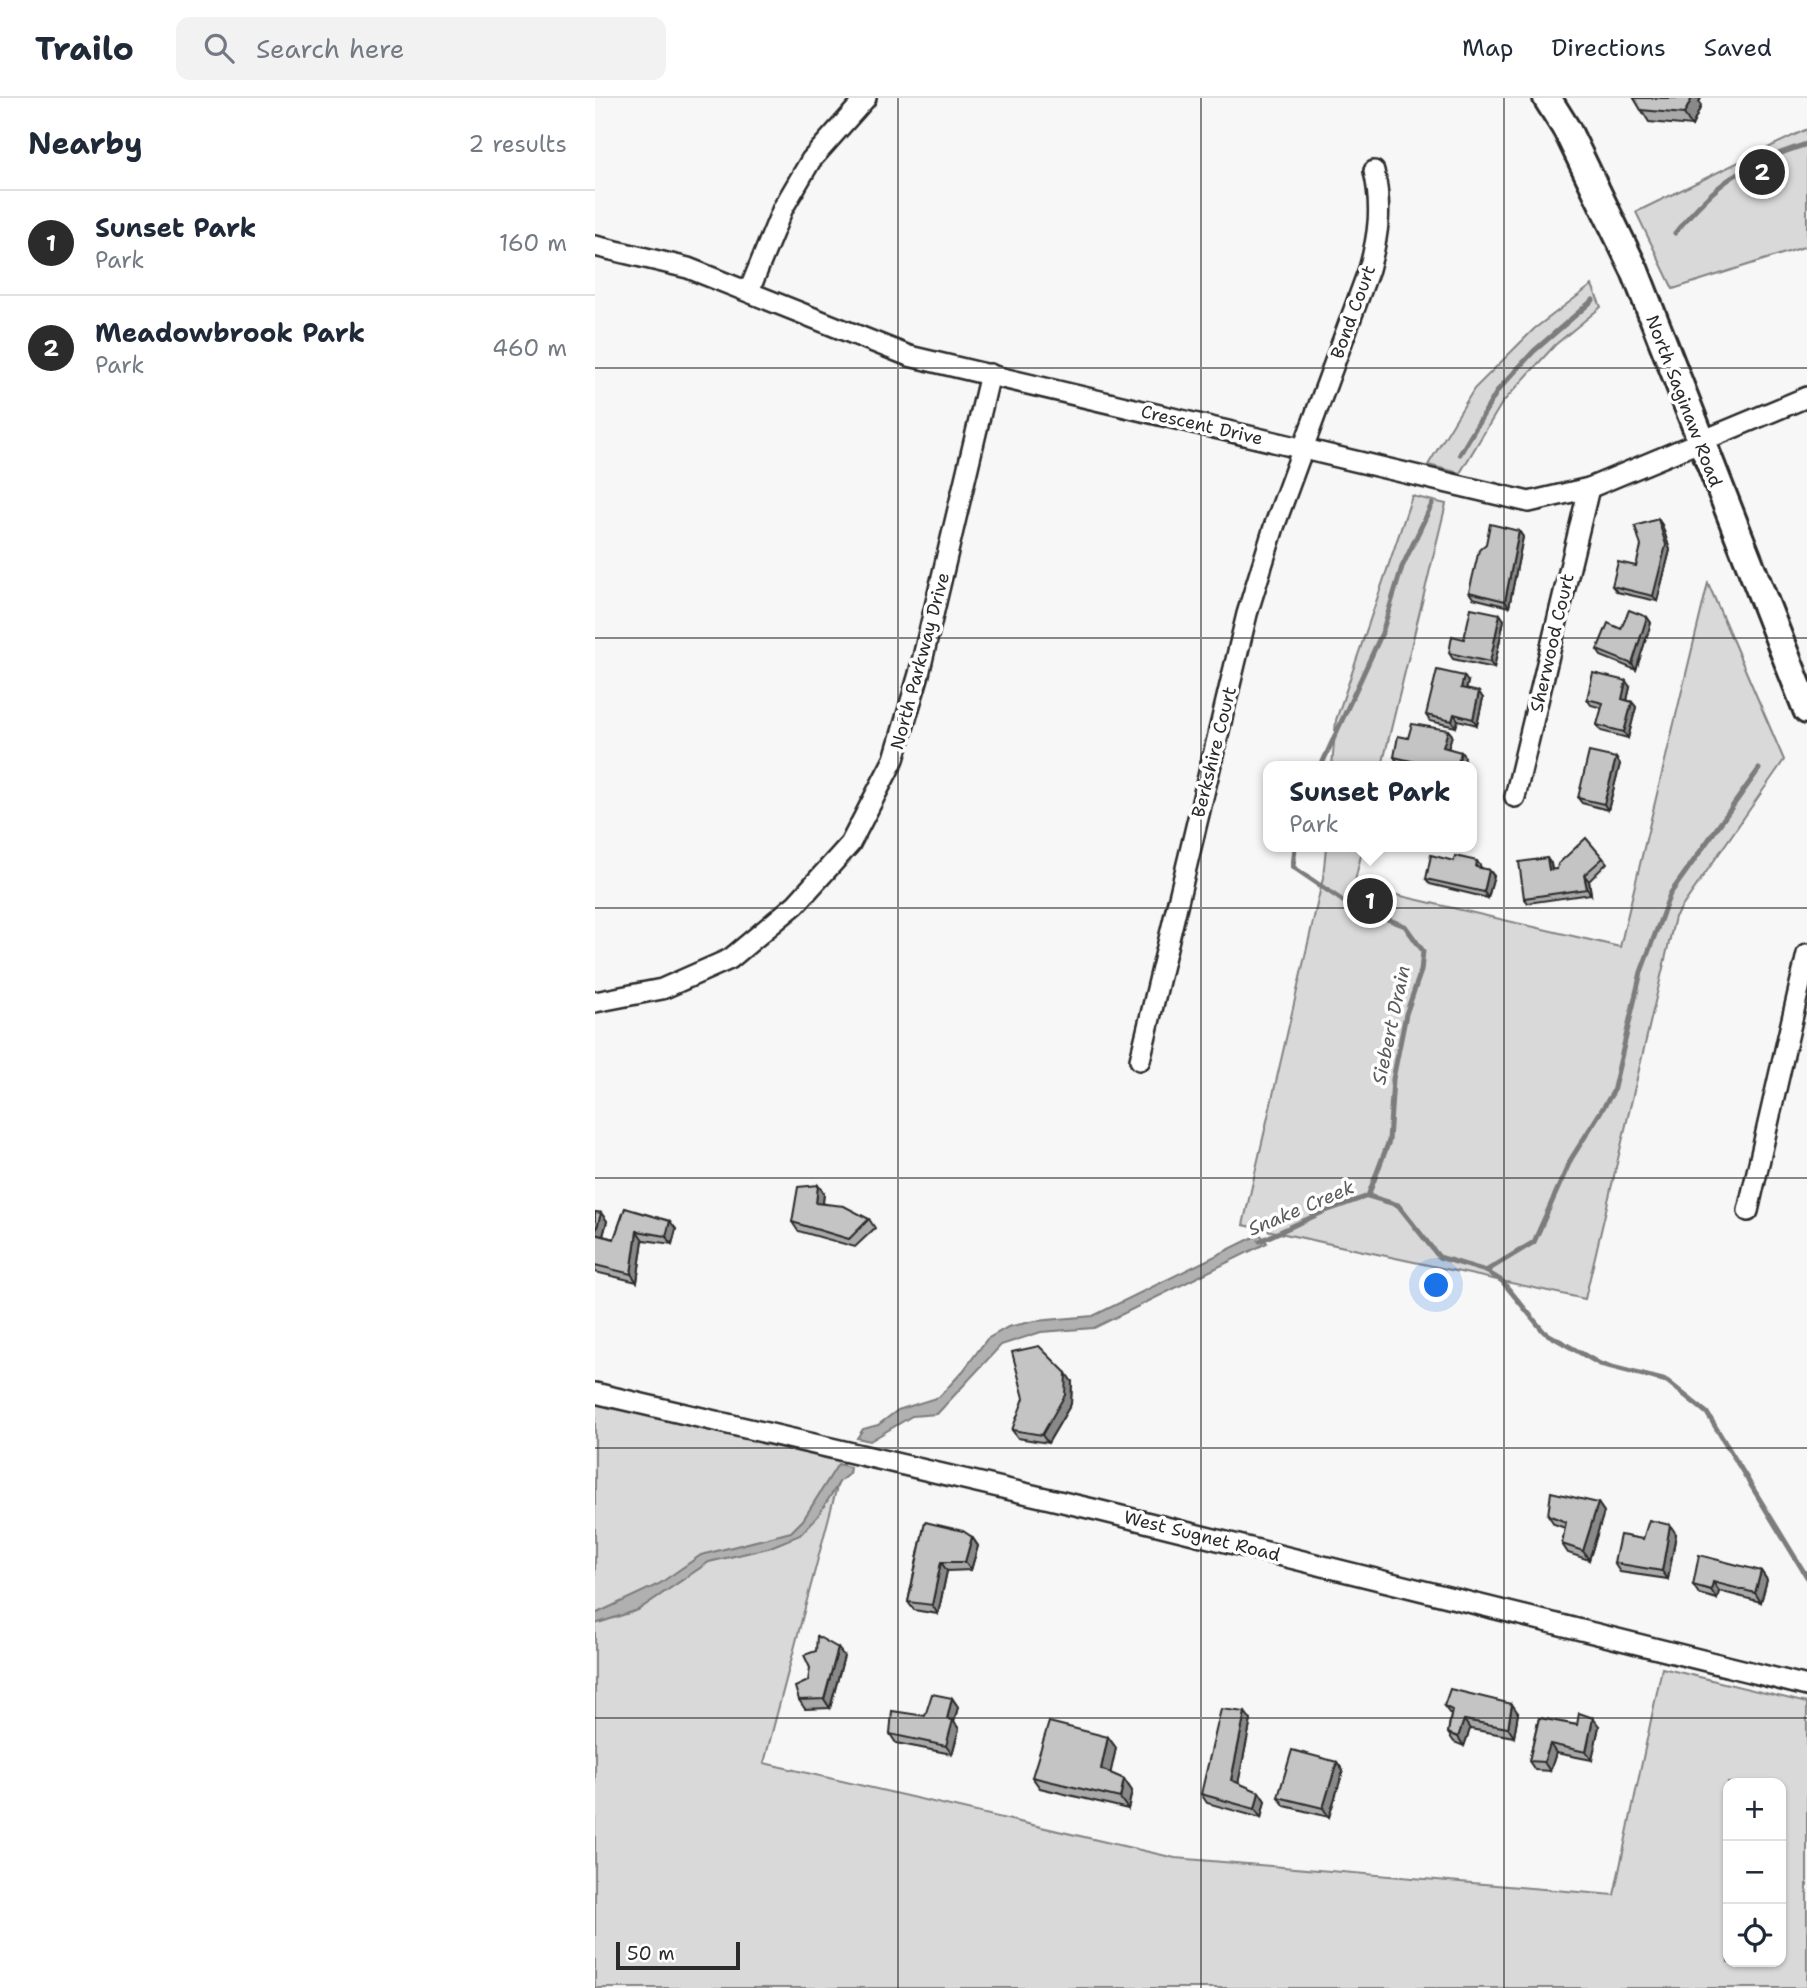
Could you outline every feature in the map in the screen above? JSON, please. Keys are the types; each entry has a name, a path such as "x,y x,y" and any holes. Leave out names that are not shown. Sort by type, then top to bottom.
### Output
{"main road":[{"name":"North Saginaw Road","path":"1547,98 1567,130 1635,271 1699,441 1807,710"}],"street":[{"path":"749,291 783,208 811,160 866,98"},
{"name":"Bond Court","path":"1303,449 1380,233 1380,197 1374,171"},
{"name":"Crescent Drive","path":"595,246 688,268 909,356 1529,502 1588,488 1807,397"},
{"name":"North Parkway Drive","path":"595,1002 662,989 730,959 796,904 850,844 894,759 919,674 990,374"},
{"name":"Berkshire Court","path":"1140,1060 1247,614 1303,449"},
{"name":"Sherwood Court","path":"1515,797 1588,488"},
{"path":"1748,1211 1807,954"},
{"name":"West Sugnet Road","path":"595,1394 1097,1510 1807,1686"}],"shaded area":[{"path":"1807,129 1807,246 1673,289 1636,212"},
{"path":"1592,285 1601,307 1555,345 1502,403 1460,473 1428,465 1474,389 1534,329"},
{"path":"1412,496 1446,504 1383,761 1332,761 1336,720"},
{"path":"1708,583 1784,760 1675,917 1585,1299 1243,1225 1323,878 1326,852 1362,852 1354,885 1620,947"},
{"path":"1260,1234 1267,1243 1094,1328 1041,1332 1001,1345 937,1414 912,1416 870,1441 857,1438 863,1429 878,1425 898,1410 939,1397 987,1339 1008,1327 1035,1321 1093,1316"},
{"path":"595,1402 844,1460 764,1763 1175,1858 1614,1895 1662,1668 1807,1703 1807,1988 595,1988"},
{"path":"838,1464 850,1467 849,1474 840,1481 817,1517 800,1535 768,1548 709,1562 638,1610 595,1624 595,1614 659,1584 701,1555 791,1532 803,1520"}],"building":[{"path":"1634,98 1692,98 1684,114 1641,110"},
{"path":"1658,519 1666,545 1653,596 1612,586 1618,562 1636,566 1641,546 1635,526"},
{"path":"1490,524 1519,531 1505,601 1469,592 1479,550 1486,544"},
{"path":"1471,608 1500,614 1490,662 1449,653 1452,636 1464,639"},
{"path":"1629,610 1647,617 1632,664 1597,650 1608,623 1621,629"},
{"path":"1437,670 1464,676 1461,688 1479,692 1473,719 1454,714 1452,721 1426,715"},
{"path":"1593,673 1626,681 1622,699 1632,702 1624,732 1597,725 1603,703 1587,699"},
{"path":"1412,724 1448,730 1443,747 1461,752 1458,761 1411,761 1394,757 1398,736 1408,738"},
{"path":"1589,752 1616,758 1604,804 1578,798"},
{"path":"1586,838 1603,858 1584,875 1587,889 1524,898 1519,862 1547,858 1549,870 1557,869 1558,864"},
{"path":"1431,855 1454,861 1455,856 1477,861 1476,867 1489,870 1484,892 1426,879"},
{"path":"818,1185 816,1203 844,1206 869,1219 849,1239 792,1222 798,1187"},
{"path":"625,1208 670,1221 666,1236 637,1231 631,1274 595,1265 595,1234 614,1239"},
{"path":"595,1212 601,1213 595,1234"},
{"path":"1039,1346 1066,1373 1065,1395 1042,1435 1012,1430 1024,1398 1012,1352"},
{"path":"1551,1492 1598,1503 1583,1551 1562,1544 1566,1522 1548,1515"},
{"path":"1649,1520 1670,1525 1662,1571 1614,1563 1620,1535 1643,1539"},
{"path":"925,1522 963,1531 972,1537 965,1562 941,1562 932,1605 908,1602"},
{"path":"1699,1555 1761,1571 1755,1593 1713,1582 1711,1590 1693,1585"},
{"path":"817,1636 838,1648 824,1699 799,1700 795,1687 808,1681 810,1668 804,1655 816,1651"},
{"path":"1450,1689 1512,1704 1508,1728 1464,1720 1458,1737 1448,1733 1452,1710 1444,1706"},
{"path":"932,1694 952,1698 947,1719 953,1720 946,1746 890,1734 892,1711 925,1716"},
{"path":"1221,1709 1245,1712 1231,1780 1259,1792 1255,1809 1201,1794"},
{"path":"1579,1713 1593,1718 1586,1752 1550,1744 1544,1762 1529,1761 1539,1718 1577,1725"},
{"path":"1049,1722 1108,1737 1101,1769 1124,1779 1120,1798 1032,1777"},
{"path":"1292,1750 1337,1762 1323,1808 1278,1797"}],"waterway":[{"name":"Siebert Drain","path":"1675,233 1704,200 1733,176 1766,159 1807,144"},
{"name":"Siebert Drain","path":"1460,454 1498,390 1534,351 1593,300"},
{"name":"Siebert Drain","path":"1323,761 1382,633 1402,567 1432,504"},
{"path":"1486,1271 1534,1242 1571,1159 1613,1092 1641,972 1670,894 1759,769"},
{"name":"Siebert Drain","path":"1294,852 1293,867 1346,903 1405,926 1423,951 1421,971 1406,1014 1393,1079 1389,1141 1368,1196"},
{"name":"Snake Creek","path":"1260,1241 1323,1212 1368,1196 1398,1205 1439,1257 1486,1271 1502,1281 1544,1332 1600,1364 1667,1381 1707,1413 1807,1577"}],"place":[{"name":"Meadowbrook Park","path":"1762,172"},
{"name":"Sunset Park","path":"1370,901"}]}
